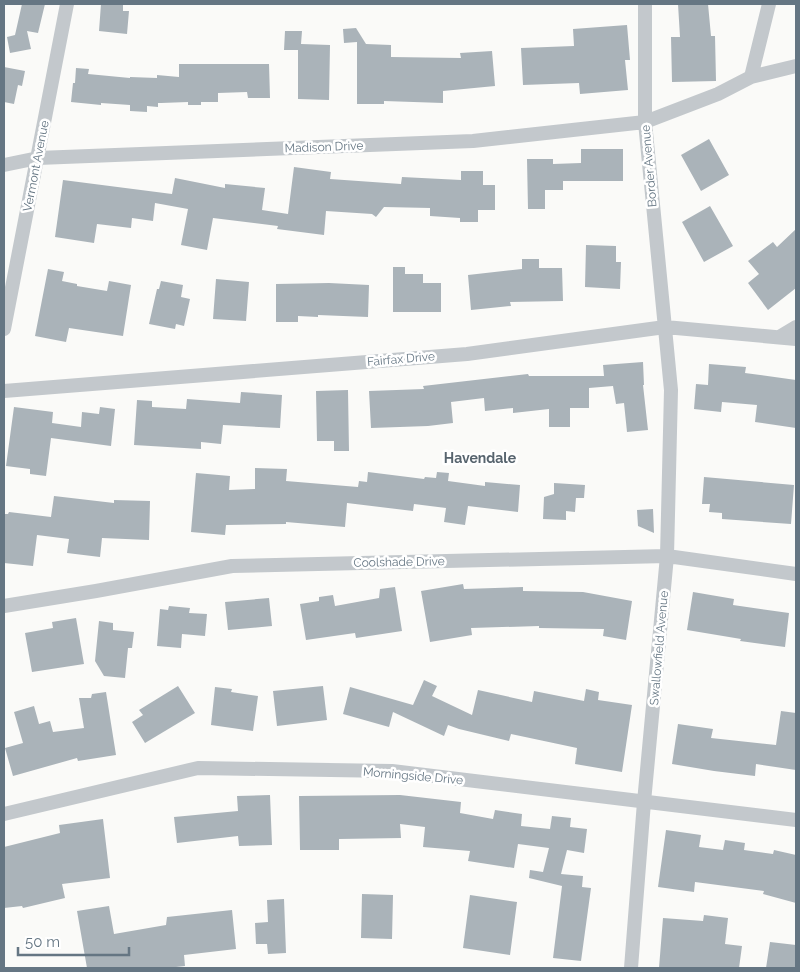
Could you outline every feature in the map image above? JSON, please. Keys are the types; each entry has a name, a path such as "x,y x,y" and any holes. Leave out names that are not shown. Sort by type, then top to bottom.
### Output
{"street":[{"name":"Vermont Avenue","path":"4,329 67,4"},
{"name":"Border Avenue","path":"645,4 645,122 665,327"},
{"path":"751,77 769,4"},
{"name":"Madison Drive","path":"4,165 38,158 473,141 645,122 718,94 751,77 796,66"},
{"name":"Fairfax Drive","path":"4,391 467,354 665,327 781,336 796,339"},
{"name":"Swallowfield Avenue","path":"631,968 667,556 672,390 665,327"},
{"path":"781,336 796,327"},
{"name":"Coolshade Drive","path":"4,606 232,566 667,556 796,574"},
{"name":"Morningside Drive","path":"4,814 198,768 392,772 796,820"}],"building":[{"path":"22,4 45,4 38,33 27,31 31,49 10,53 7,37 15,35"},
{"path":"101,4 123,4 123,11 129,11 127,34 99,31"},
{"path":"678,4 708,4 711,36 715,36 716,81 672,82 671,37 680,37"},
{"path":"627,25 630,60 625,60 628,90 580,94 579,83 523,85 521,48 574,46 573,29"},
{"path":"356,28 366,44 391,45 391,57 461,58 460,53 492,51 495,86 443,91 443,103 384,101 384,104 357,104 357,42 344,43 343,29"},
{"path":"285,31 302,31 301,44 330,45 329,100 298,99 298,50 284,50"},
{"path":"179,64 269,64 270,98 248,98 247,92 218,93 218,102 201,102 201,105 188,105 188,102 158,103 158,107 147,106 147,112 130,111 130,105 71,102 76,68 89,69 88,74 130,78 157,78 157,75 179,77"},
{"path":"4,67 25,71 22,86 18,85 14,104 4,102"},
{"path":"709,139 729,175 701,191 681,155"},
{"path":"581,149 623,149 623,181 563,181 563,190 545,190 545,209 528,209 527,159 553,159 553,164 581,163"},
{"path":"294,167 331,172 330,179 401,184 402,177 461,180 461,171 483,171 483,185 495,185 495,210 478,210 478,222 460,222 460,218 430,216 430,208 384,207 376,217 372,214 326,211 324,235 277,229 278,226 213,218 207,250 181,245 188,209 155,203 153,221 132,218 131,228 97,224 94,243 55,237 63,180 172,194 175,178 225,188 225,184 265,188 262,210 288,214"},
{"path":"710,206 733,246 704,262 682,222"},
{"path":"796,229 796,288 768,310 748,283 759,274 748,261 773,242 777,247"},
{"path":"586,245 616,246 616,262 621,262 620,289 585,287"},
{"path":"522,259 539,259 539,268 562,268 563,301 510,302 511,306 471,310 468,275 522,269"},
{"path":"393,267 405,267 405,274 423,274 423,283 441,283 441,312 393,312"},
{"path":"48,269 64,272 62,281 77,284 77,286 107,291 109,281 131,285 123,336 69,328 66,342 35,336"},
{"path":"216,279 249,282 246,321 213,319"},
{"path":"161,281 183,285 181,297 190,299 184,326 176,324 175,329 149,324 157,289 159,289"},
{"path":"329,283 369,285 368,317 298,316 298,322 276,322 276,284"},
{"path":"643,362 643,385 648,430 627,432 624,403 616,404 613,386 589,388 589,408 570,408 570,427 549,427 549,409 513,413 513,408 485,411 484,398 451,402 453,423 371,428 369,391 424,389 423,386 528,374 529,376 604,376 603,365"},
{"path":"709,364 746,367 745,373 796,380 796,428 755,422 757,405 722,402 721,412 694,409 696,384 708,385"},
{"path":"348,390 349,451 334,451 334,441 317,441 316,391"},
{"path":"241,392 282,395 280,428 223,425 221,444 201,442 201,449 134,445 137,400 152,401 152,407 186,409 187,399 240,403"},
{"path":"14,407 53,412 52,423 81,427 82,412 99,414 100,407 115,409 111,446 51,438 46,476 30,474 30,469 6,466"},
{"path":"255,468 287,469 286,481 358,487 359,481 367,482 368,472 424,479 425,477 436,478 437,472 449,473 448,481 485,486 485,482 520,485 518,512 468,506 465,525 444,522 446,508 414,504 413,511 347,503 345,527 286,522 286,524 226,525 225,535 191,532 196,473 230,476 229,490 255,489"},
{"path":"704,477 794,485 791,524 722,519 722,513 709,512 710,504 702,504"},
{"path":"554,483 585,485 584,498 576,498 575,512 566,511 566,520 543,519 544,497 554,494"},
{"path":"54,496 114,503 114,500 150,501 149,540 102,538 100,557 67,553 69,539 37,535 33,566 4,563 4,514 9,512 51,517"},
{"path":"653,509 654,533 638,526 637,510"},
{"path":"463,584 464,589 523,587 523,591 583,592 632,601 626,640 603,636 604,629 539,628 539,626 471,628 472,635 430,642 421,591"},
{"path":"395,587 402,631 356,638 355,633 306,640 300,604 319,601 319,597 333,595 335,606 379,598 380,589"},
{"path":"693,592 734,599 733,605 789,613 785,647 740,641 741,639 687,630"},
{"path":"269,598 272,626 228,630 225,602"},
{"path":"169,606 190,608 189,613 207,614 205,636 182,634 181,648 157,646 160,609 168,610"},
{"path":"76,618 84,664 32,672 25,633 53,628 52,622"},
{"path":"99,621 113,623 113,630 134,632 132,648 128,648 125,678 104,676 95,661"},
{"path":"424,680 437,686 432,696 472,715 478,690 532,702 534,691 584,701 586,689 599,692 598,700 632,705 622,772 575,764 577,748 511,734 509,741 448,725 444,736 393,712 389,727 343,714 350,687 413,705"},
{"path":"178,686 195,713 145,743 132,722 143,715 139,710"},
{"path":"323,686 327,720 277,726 273,691"},
{"path":"215,687 232,689 231,692 258,696 253,731 211,725"},
{"path":"106,692 116,755 78,761 77,758 13,776 5,748 23,743 14,712 34,706 39,724 50,721 53,732 84,728 79,698 91,698 92,694"},
{"path":"781,711 796,713 796,770 756,764 755,776 672,764 678,724 713,729 711,738 776,745"},
{"path":"270,795 272,845 239,846 238,836 177,843 174,817 238,811 237,796"},
{"path":"400,795 461,802 460,813 493,819 495,810 522,814 521,826 550,829 552,816 571,818 570,827 587,829 584,853 567,850 561,874 583,876 582,887 591,888 581,961 553,958 562,886 529,878 530,870 543,872 549,848 518,844 514,868 468,861 470,851 423,847 425,827 400,824 401,838 339,839 339,850 300,850 299,796"},
{"path":"103,819 110,878 62,884 65,898 23,908 22,906 4,908 4,847 60,833 59,825"},
{"path":"666,830 701,835 699,847 723,850 725,840 745,843 744,850 773,854 774,850 796,855 796,903 763,894 764,891 695,882 694,892 658,887"},
{"path":"362,894 393,895 392,939 361,938"},
{"path":"470,895 517,902 510,955 463,948"},
{"path":"284,899 286,953 268,954 267,944 256,944 255,923 268,922 267,900"},
{"path":"109,906 114,934 166,925 167,917 232,910 236,949 184,955 185,966 167,968 87,968 77,911"},
{"path":"704,915 728,918 725,944 742,946 739,968 659,968 663,918 703,921"},
{"path":"770,942 796,945 796,968 766,968"}],"district":[{"name":"Havendale","path":"480,458"}]}
